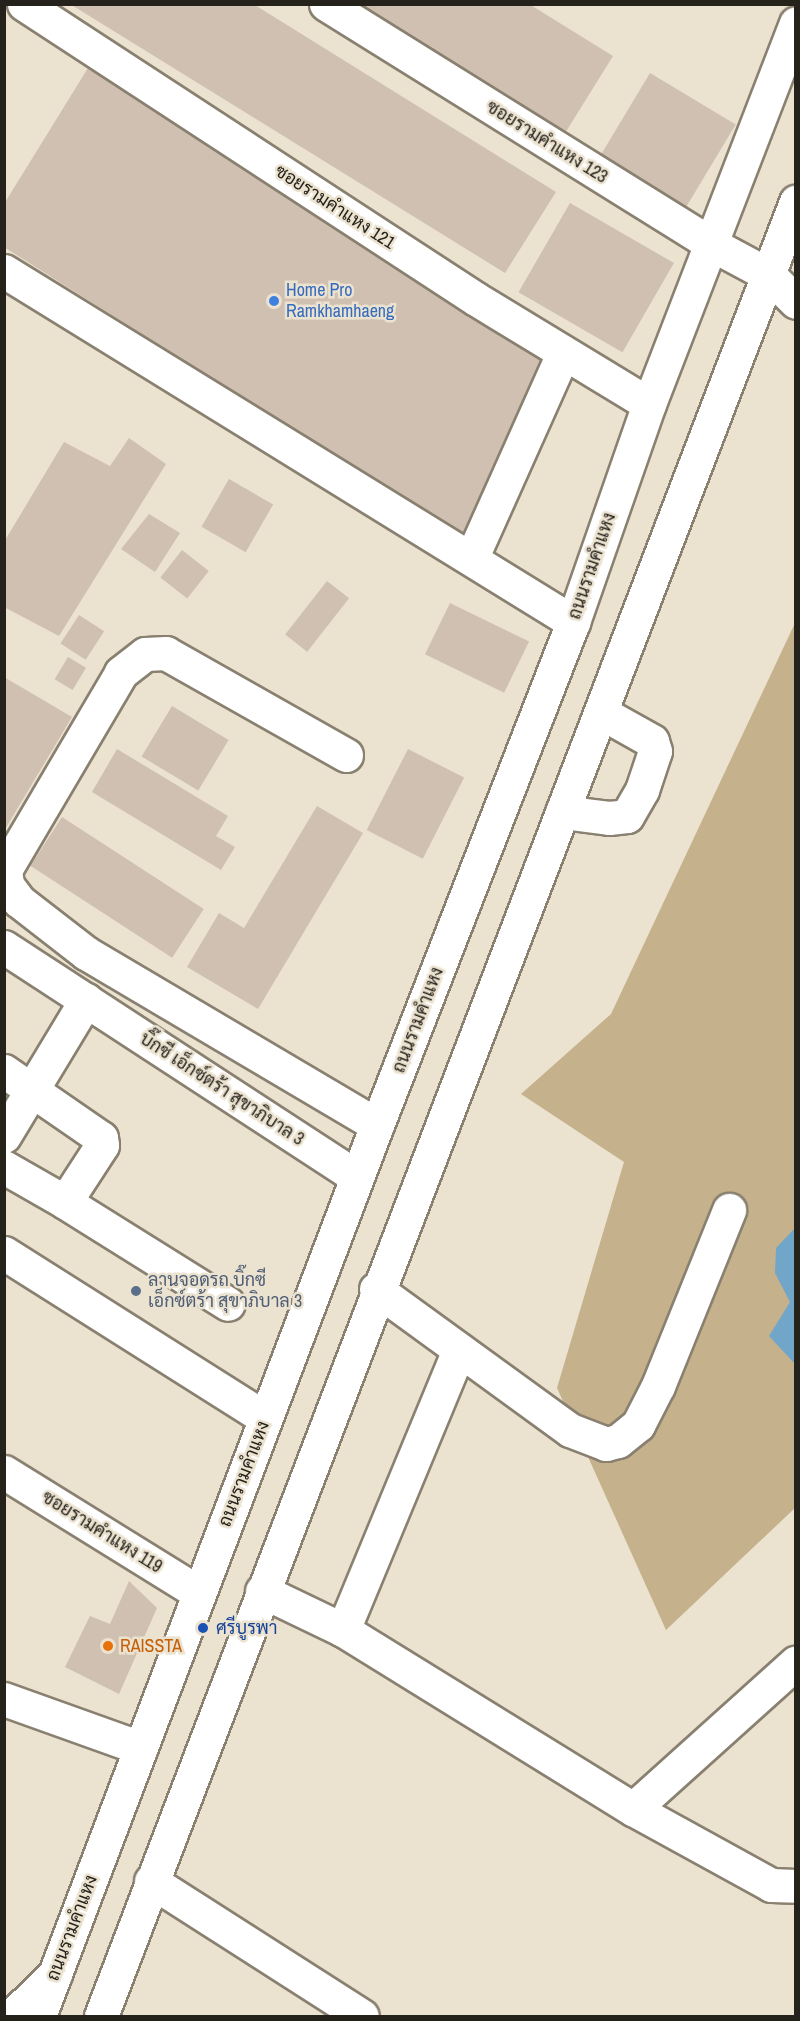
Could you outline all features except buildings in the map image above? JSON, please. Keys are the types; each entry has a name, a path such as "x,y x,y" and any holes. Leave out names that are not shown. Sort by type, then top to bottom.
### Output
{"main road":[{"name":"ซอยรามคำแหง 121","path":"24,4 563,354 649,404"},
{"name":"ซอยรามคำแหง 123","path":"326,4 713,245 769,275 795,302"},
{"name":"ถนนรามคำแหง","path":"39,2016 377,1125 573,622 649,404 713,245 795,23"},
{"path":"101,2016 376,1289 602,713 795,202"},
{"path":"4,271 472,556 573,622"},
{"path":"472,556 563,354"},
{"path":"346,755 166,653 146,654 121,674 5,870 7,885 19,901 86,953 377,1125"},
{"path":"562,812 609,818 627,816 642,790 655,751 652,741 602,713"},
{"name":"บิ๊กซี เอ็กซ์ตร้า สุขาภิบาล 3","path":"4,947 357,1178"},
{"path":"4,1136 86,1000"},
{"path":"4,1071 101,1138 102,1145 65,1202"},
{"path":"4,1167 65,1202 228,1304"},
{"path":"376,1289 570,1430 606,1444 618,1442 638,1425 658,1386 729,1210"},
{"path":"4,1253 265,1419"},
{"path":"343,1630 459,1350"},
{"name":"ซอยรามคำแหง 119","path":"4,1472 199,1593"},
{"path":"262,1591 343,1630 633,1809 771,1885 795,1886"},
{"path":"633,1809 795,1662"},
{"path":"4,1699 141,1748"},
{"path":"151,1881 362,2016"},
{"path":"12,2016 55,1974"}],"shaded area":[{"path":"795,623 795,1508 666,1630 557,1388 624,1162 521,1094 611,1014"}],"water":[{"path":"795,1228 795,1364 769,1336 790,1302 775,1273 776,1248"}],"place":[{"name":"Home Pro Ramkhamhaeng","path":"274,301"},
{"name":"ลานจอดรถ บิ๊กซี เอ็กซ์ตร้า สุขาภิบาล 3","path":"136,1291"},
{"name":"ศรีบูรพา","path":"203,1628"},
{"name":"RAISSTA","path":"108,1646"}]}
